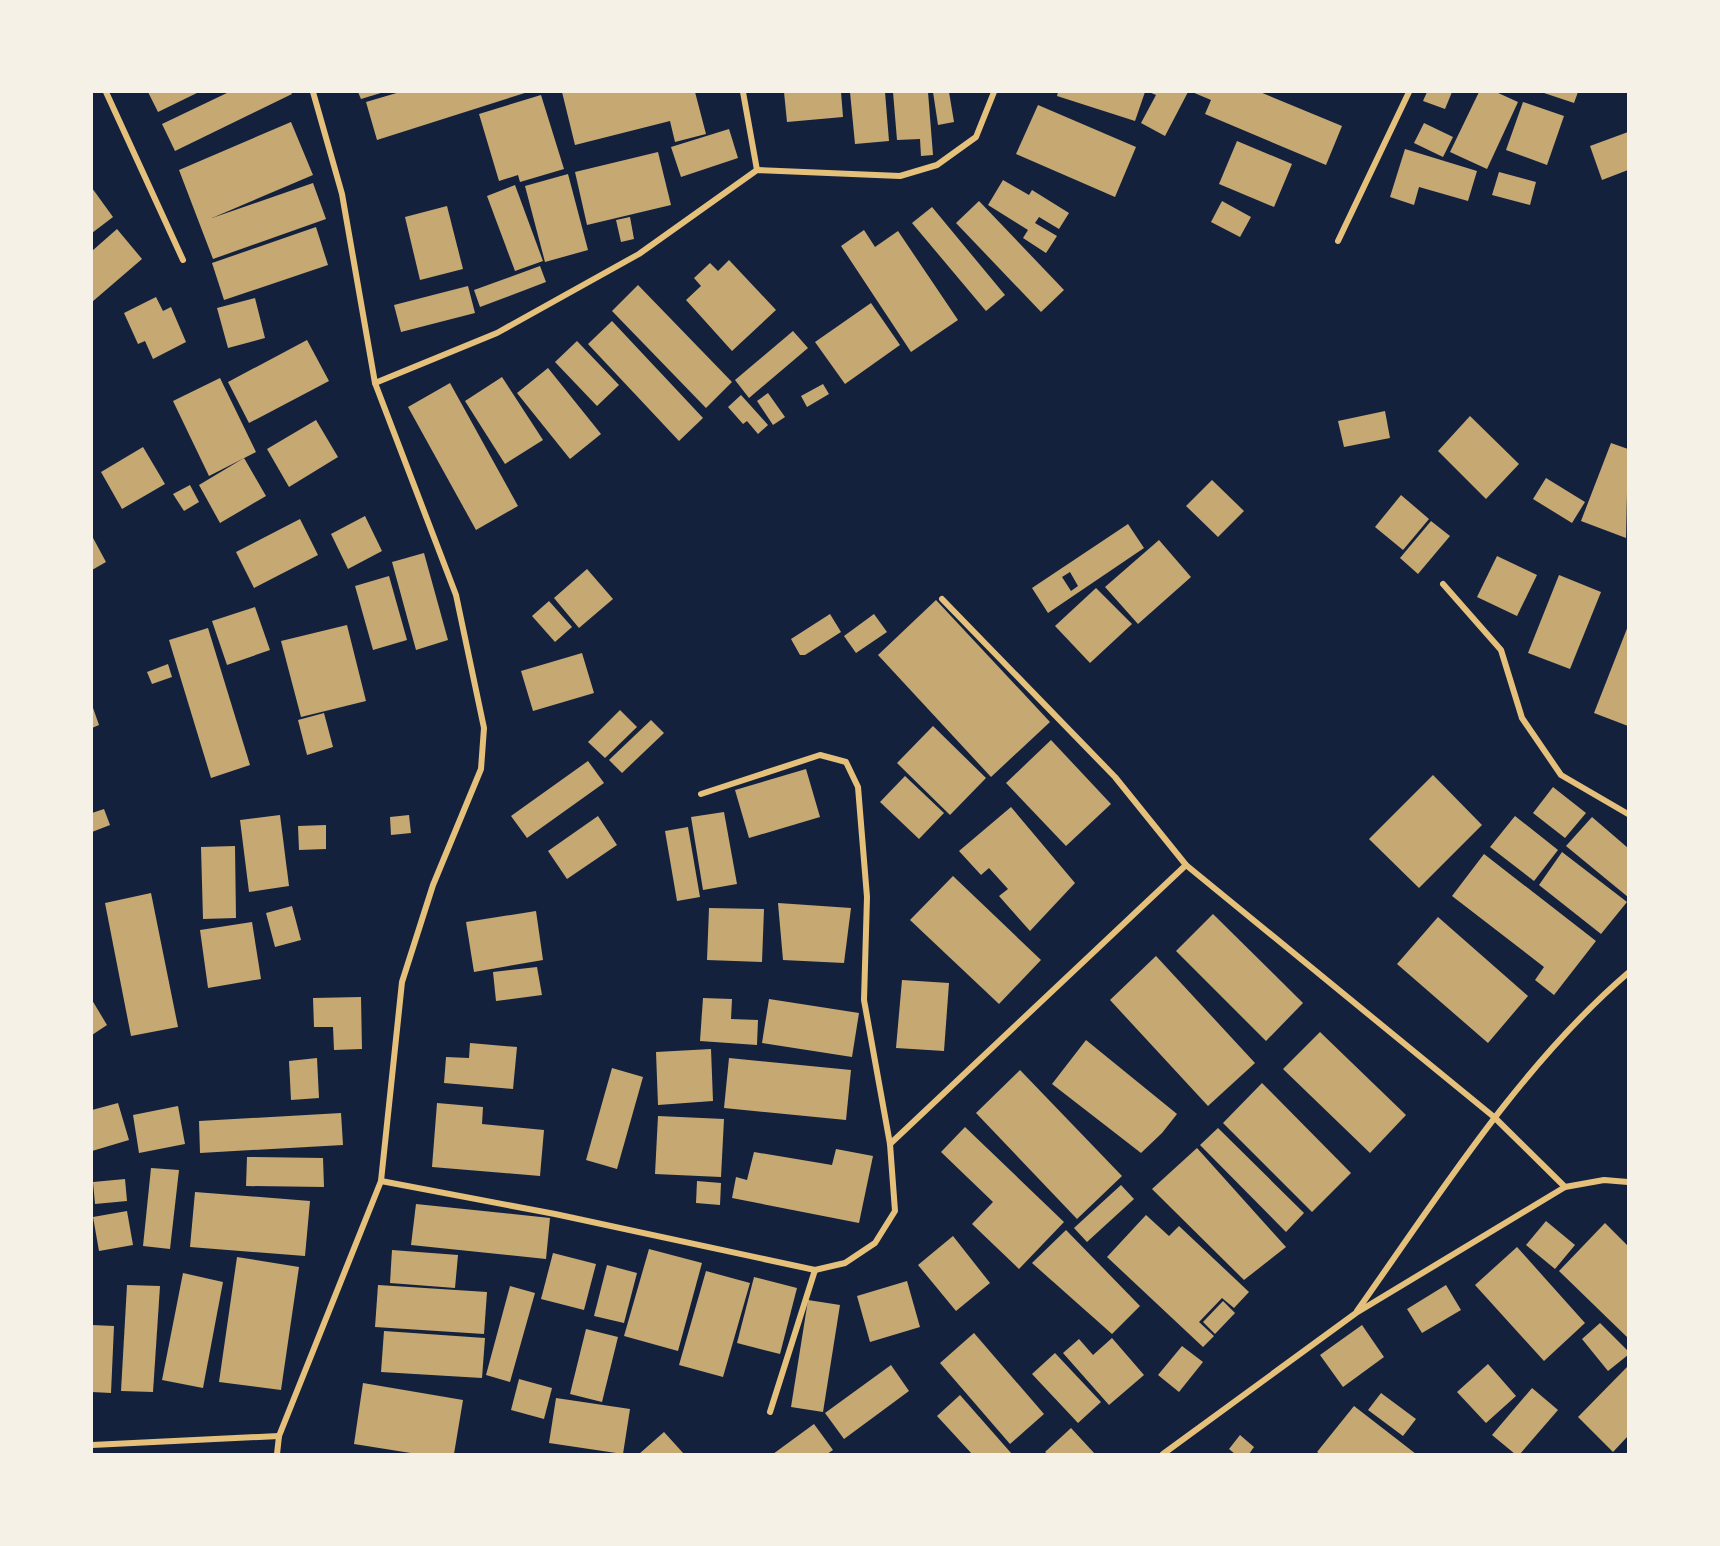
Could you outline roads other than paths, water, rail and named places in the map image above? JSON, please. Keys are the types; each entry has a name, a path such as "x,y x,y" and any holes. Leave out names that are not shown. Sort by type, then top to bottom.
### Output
{"street":[{"path":"106,92 183,260"},
{"path":"277,1455 279,1436 381,1181 402,982 433,885 481,769 484,728 456,595 375,383 342,194 313,92"},
{"path":"743,92 757,170"},
{"path":"375,383 497,333 629,260 757,170 900,176 937,165 976,137 994,92"},
{"path":"1338,242 1409,92"},
{"path":"1443,584 1501,650 1521,718 1561,775 1629,814"},
{"path":"942,599 1115,777 1186,865 1494,1117 1565,1187"},
{"path":"381,1181 555,1214 815,1270 845,1263 875,1243 895,1210 890,1143 864,1000 867,897 858,787 846,762 820,755 701,794"},
{"path":"890,1143 1186,865"},
{"path":"1356,1313 1494,1117 1599,999 1629,973"},
{"path":"1163,1455 1356,1313 1565,1187 1604,1180 1629,1182"},
{"path":"770,1412 815,1270"},
{"path":"92,1445 279,1436"}]}
